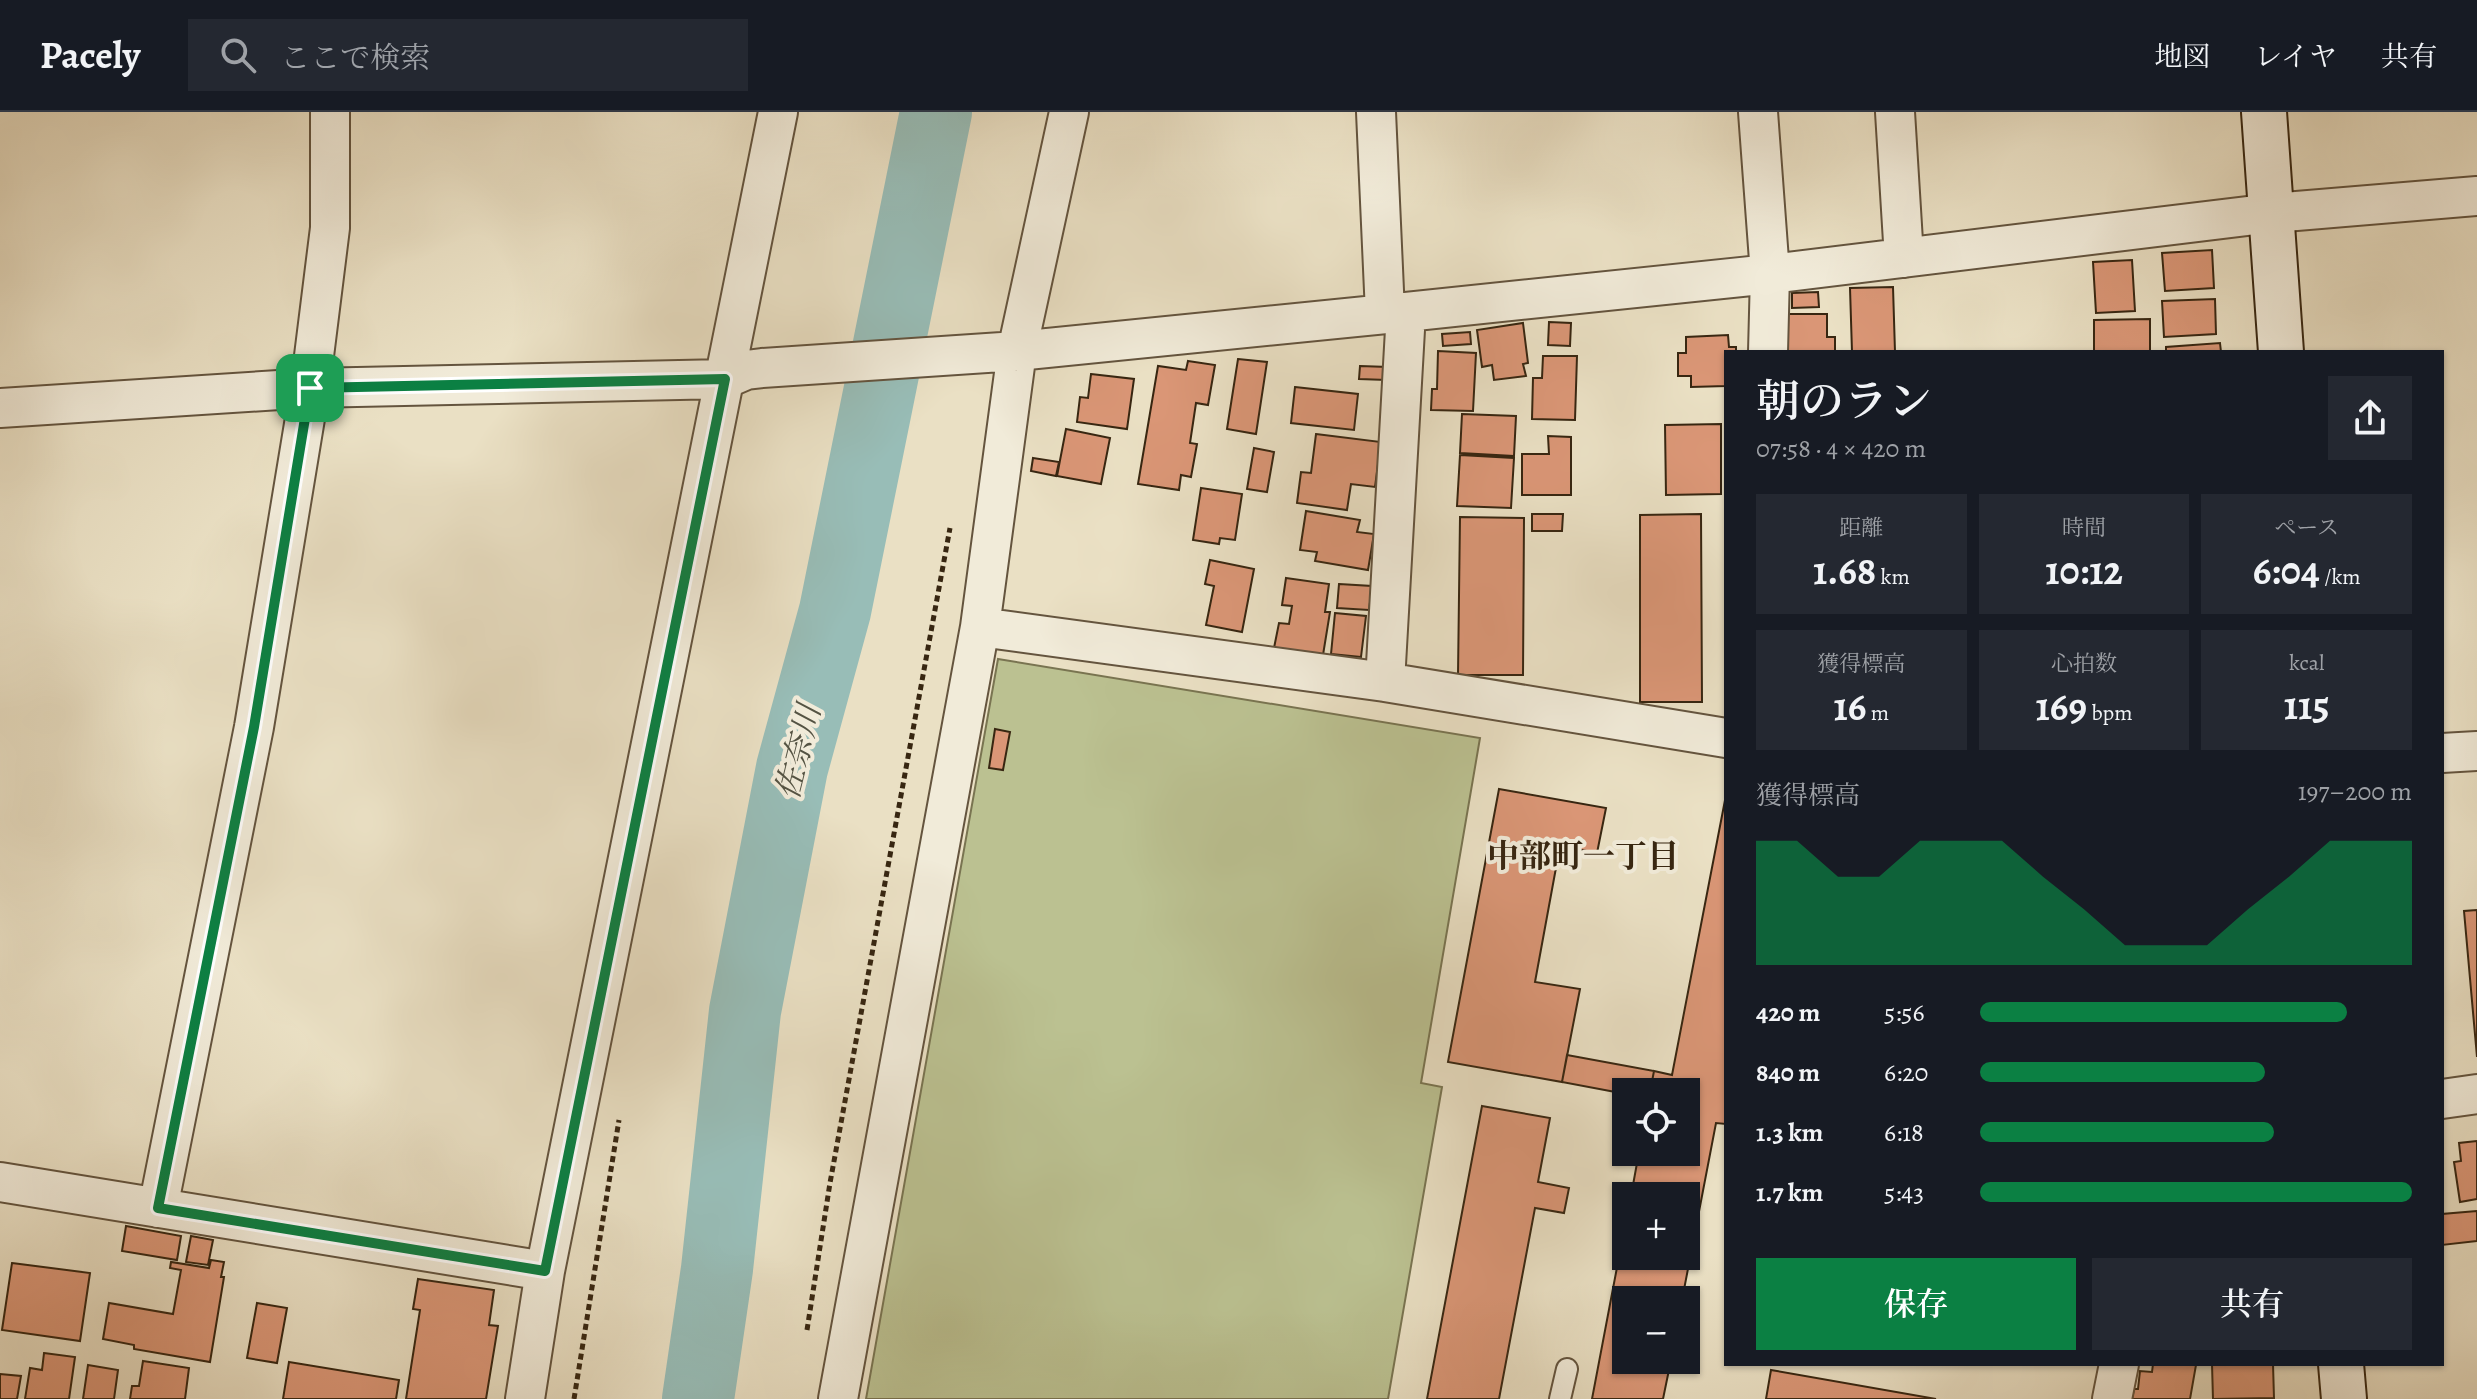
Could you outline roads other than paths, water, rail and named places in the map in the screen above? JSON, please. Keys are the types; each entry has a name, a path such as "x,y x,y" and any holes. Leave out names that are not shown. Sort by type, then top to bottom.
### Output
{"street":[{"path":"158,1208 254,727 310,388 330,228 330,112"},
{"path":"525,1399 545,1271 778,112"},
{"path":"838,1399 980,627 1003,352 1069,112"},
{"path":"1376,112 1395,312 1385,682"},
{"path":"1758,112 1770,274 1768,350"},
{"path":"1895,112 1904,258"},
{"path":"2264,112 2281,350"},
{"path":"0,408 310,388 725,379 746,370 762,368 1003,352 1770,274 2272,213 2477,196"},
{"path":"980,627 1385,682 1724,738"},
{"path":"2444,753 2477,751"},
{"path":"2444,1099 2477,1094"},
{"path":"0,1182 545,1271"},
{"path":"2112,1399 2119,1366"},
{"path":"2341,1366 2344,1399"}],"lane":[{"path":"1560,1399 1567,1369"}],"waterway":[{"name":"佐奈川","path":"698,1399 717,1269 745,1011 792,768 835,611 936,112"}],"district":[{"name":"中部町一丁目","path":"1583,856"}]}
